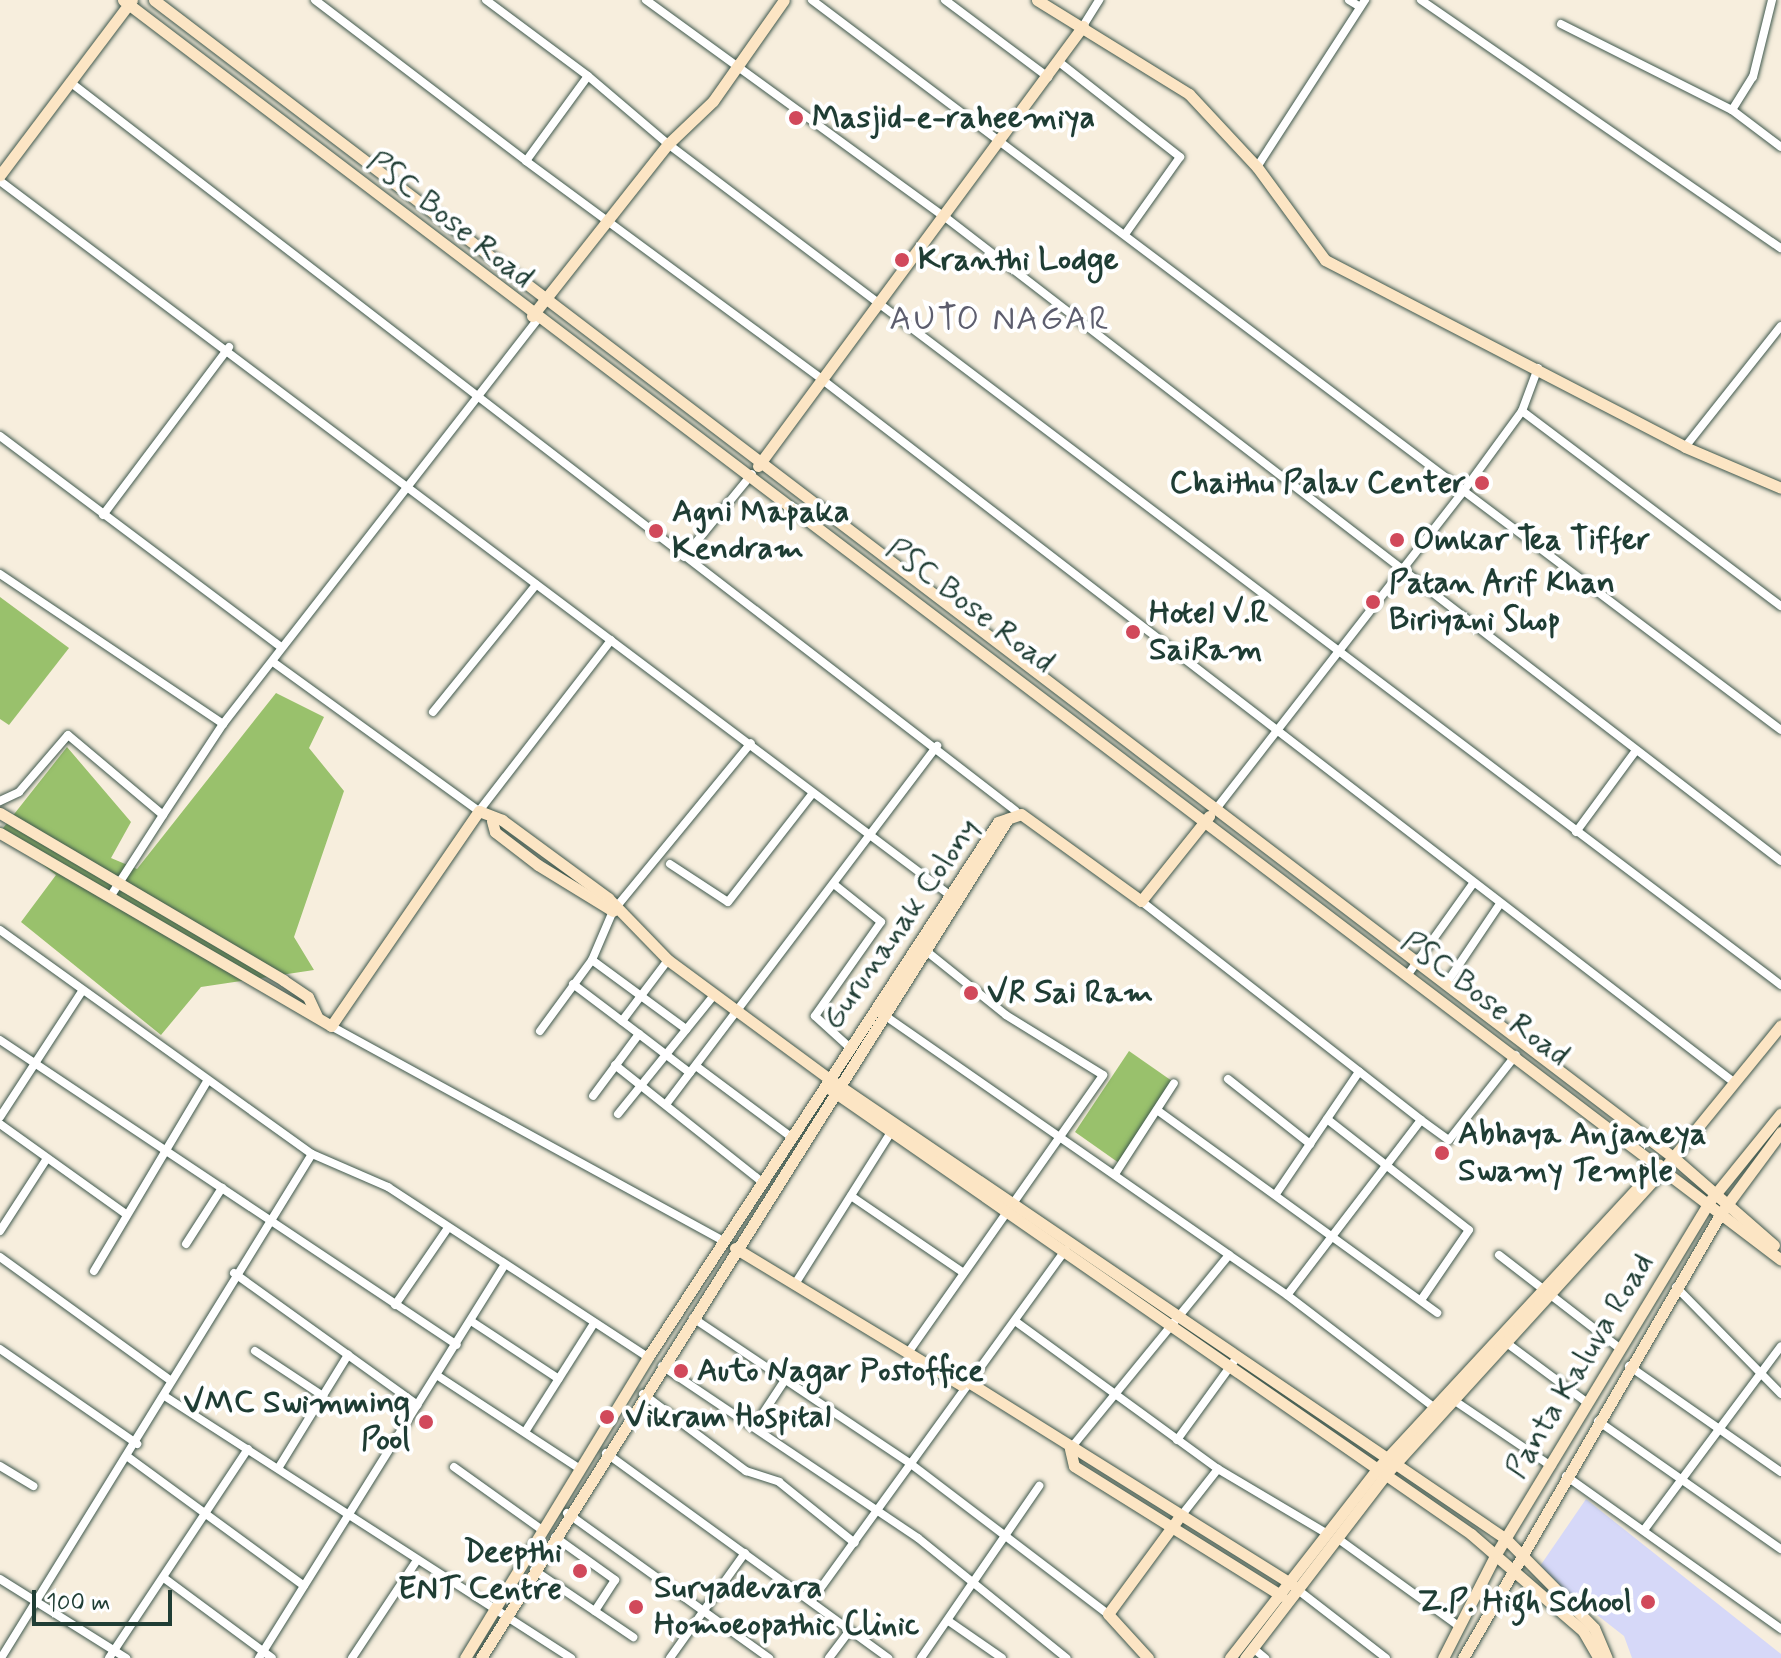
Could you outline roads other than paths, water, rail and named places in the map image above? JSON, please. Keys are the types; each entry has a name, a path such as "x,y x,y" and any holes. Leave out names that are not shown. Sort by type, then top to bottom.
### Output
{"street":[{"name":"PSC Bose Road","path":"154,0 1673,1157 1781,1260"},
{"path":"315,0 526,161 824,381 1272,731 1735,1083"},
{"path":"486,0 588,76 668,144 1333,650 1781,985"},
{"path":"646,0 735,70 945,217 1396,570 1634,753 1781,861"},
{"path":"110,897 223,724 405,486 479,398 544,299 668,144 735,70 784,0"},
{"path":"812,0 1002,139 1781,730"},
{"path":"945,0 1048,77"},
{"path":"1037,0 1179,86 1257,167 1325,260 1685,447 1781,488"},
{"path":"684,557 824,381 1059,62 1099,0"},
{"path":"1257,167 1363,4 1349,0"},
{"path":"1421,0 1781,248"},
{"path":"1732,110 1753,77 1772,0"},
{"name":"PSC Bose Road","path":"128,1 535,317 752,474 1205,821 1517,1054 1659,1168 1712,1197"},
{"path":"128,1 0,178 229,347 536,585 751,743 869,839 947,893"},
{"path":"1561,24 1732,110 1781,147"},
{"path":"1059,62 1180,157 1126,233"},
{"path":"526,161 588,76"},
{"path":"70,82 684,557 937,746 1012,815 1141,901 1449,1140 1517,1054"},
{"path":"1685,447 1781,326"},
{"path":"103,515 229,347"},
{"path":"1141,901 1216,809 1333,650 1465,489 1522,411 1538,368"},
{"path":"1522,411 1781,606"},
{"path":"0,436 281,647"},
{"path":"0,574 223,724"},
{"path":"433,712 536,585"},
{"path":"331,1026 479,811 611,640"},
{"path":"273,662 492,821 537,843 608,898 613,911 668,960 891,1132 1008,1205"},
{"path":"0,801 19,792 68,735 163,815"},
{"path":"540,1031 592,960 613,911 751,743"},
{"path":"761,1181 666,1109 667,1103 835,885 937,746"},
{"path":"1576,832 1634,753"},
{"path":"670,864 728,902 813,793"},
{"path":"0,813 283,980 308,997 317,1016"},
{"name":"Gurunanak Colony","path":"465,1658 493,1609 547,1532 567,1512 693,1318 830,1084 848,1046 947,893 1012,815"},
{"name":"Gurunanak Colony","path":"481,1658 533,1569 547,1532 580,1469 651,1353 790,1136 884,1015 1012,815"},
{"path":"0,833 331,1026 723,1241"},
{"path":"835,885 881,922 815,1016 848,1046"},
{"path":"1409,973 1472,885"},
{"path":"1446,984 1499,905"},
{"path":"0,930 206,1083 312,1154 388,1187 593,1325 664,1361 878,1512 1066,1658"},
{"path":"910,1350 961,1271 1008,1205 1062,1138 1103,1075 1006,1015 926,951"},
{"path":"592,960 686,1029"},
{"path":"622,1021 668,960"},
{"path":"573,984 666,1055 693,1069 790,1136"},
{"path":"0,1117 82,991"},
{"path":"618,1114 714,995"},
{"path":"884,1015 1287,1295 1436,1410"},
{"path":"1448,1397 1541,1290 1673,1157 1781,1025"},
{"path":"593,1096 639,1034"},
{"path":"0,1040 165,1152 271,1217 457,1345"},
{"path":"615,1065 667,1103"},
{"path":"1276,1194 1359,1072"},
{"path":"1228,1079 1310,1144"},
{"path":"94,1271 206,1083"},
{"path":"1115,1174 1174,1083"},
{"path":"830,1084 1175,1319 1496,1554 1583,1631 1599,1658"},
{"path":"1157,1110 1334,1235 1437,1313"},
{"name":"Panta Kaluva Road","path":"1443,1658 1496,1554 1551,1466 1618,1347 1712,1197 1781,1113"},
{"path":"1327,1119 1469,1230 1421,1300"},
{"path":"1287,1295 1421,1120"},
{"path":"0,1124 46,1160 127,1215"},
{"path":"795,1284 891,1132"},
{"name":"Panta Kaluva Road","path":"1463,1658 1510,1567 1676,1287 1724,1208 1781,1132"},
{"path":"1,1658 166,1397 171,1381 234,1273 312,1154"},
{"path":"0,1231 46,1160"},
{"path":"186,1244 222,1188"},
{"path":"851,1196 961,1271"},
{"name":"PSC Bose Road","path":"1724,1208 1781,1251"},
{"path":"395,1305 448,1228"},
{"path":"812,1600 1067,1247"},
{"path":"735,1248 910,1350 1070,1449 1074,1466 1288,1581 1386,1658"},
{"path":"1070,1449 1229,1255"},
{"path":"1499,1255 1618,1347"},
{"path":"0,1257 171,1381"},
{"path":"261,1655 504,1266"},
{"path":"234,1273 418,1405"},
{"path":"1676,1287 1781,1394"},
{"path":"1230,1658 1324,1532 1503,1340 1541,1290"},
{"path":"693,1318 911,1464 1108,1614 1151,1657"},
{"path":"471,1321 559,1379"},
{"path":"1015,1321 1119,1392 1218,1469 1324,1532"},
{"path":"525,1432 593,1325"},
{"path":"1503,1340 1586,1402"},
{"path":"1644,1530 1715,1425 1781,1346"},
{"path":"0,1349 137,1444"},
{"path":"255,1351 323,1396"},
{"path":"279,1467 348,1355"},
{"path":"1177,1440 1234,1361"},
{"path":"1234,1361 1393,1459 1506,1539 1594,1628 1607,1658"},
{"path":"1629,1366 1781,1472"},
{"path":"438,1376 580,1469"},
{"path":"754,1427 785,1380"},
{"path":"643,1394 746,1471 779,1482 855,1543"},
{"path":"166,1397 279,1467 346,1519 571,1658"},
{"path":"1448,1397 1551,1466"},
{"path":"1597,1420 1781,1549"},
{"path":"112,1654 248,1449"},
{"path":"606,1453 888,1658"},
{"path":"128,1457 304,1586"},
{"path":"0,1466 33,1486"},
{"path":"454,1467 615,1580 595,1611"},
{"path":"1108,1614 1218,1469"},
{"path":"1265,1658 1249,1653 1337,1538 1381,1472"},
{"path":"1565,1475 1781,1629"},
{"path":"921,1658 950,1622 1003,1533 1039,1486"},
{"path":"567,1512 769,1658"},
{"path":"1177,1521 1289,1601"},
{"path":"1337,1538 1460,1627"},
{"path":"670,1658 745,1553"},
{"path":"352,1658 415,1563"},
{"path":"533,1569 633,1637"},
{"path":"164,1578 261,1655 272,1658"},
{"path":"0,1579 112,1654 126,1658"},
{"path":"950,1622 1002,1658"},
{"path":"829,1658 849,1631"}],"place":[{"name":"Masjid-e-raheemiya","path":"796,118"},
{"name":"Kranthi Lodge","path":"902,260"},
{"name":"Chaithu Palav Center","path":"1482,483"},
{"name":"Agni Mapaka Kendram","path":"656,531"},
{"name":"Omkar Tea Tiffer","path":"1397,540"},
{"name":"Patan Arif Khan Biriyani Shop","path":"1373,602"},
{"name":"Hotel V.R SaiRam","path":"1133,632"},
{"name":"VR Sai Ram","path":"971,993"},
{"name":"Abhaya Anjaneya Swamy Temple","path":"1442,1153"},
{"name":"Auto Nagar Postoffice","path":"681,1371"},
{"name":"Vikram Hospital","path":"607,1417"},
{"name":"VMC Swimming Pool","path":"426,1422"},
{"name":"Deepthi ENT Centre","path":"580,1571"},
{"name":"Z.P. High School","path":"1648,1602"},
{"name":"Suryadevara Homoeopathic Clinic","path":"636,1607"}],"district":[{"name":"AUTO NAGAR","path":"1000,320"}]}
